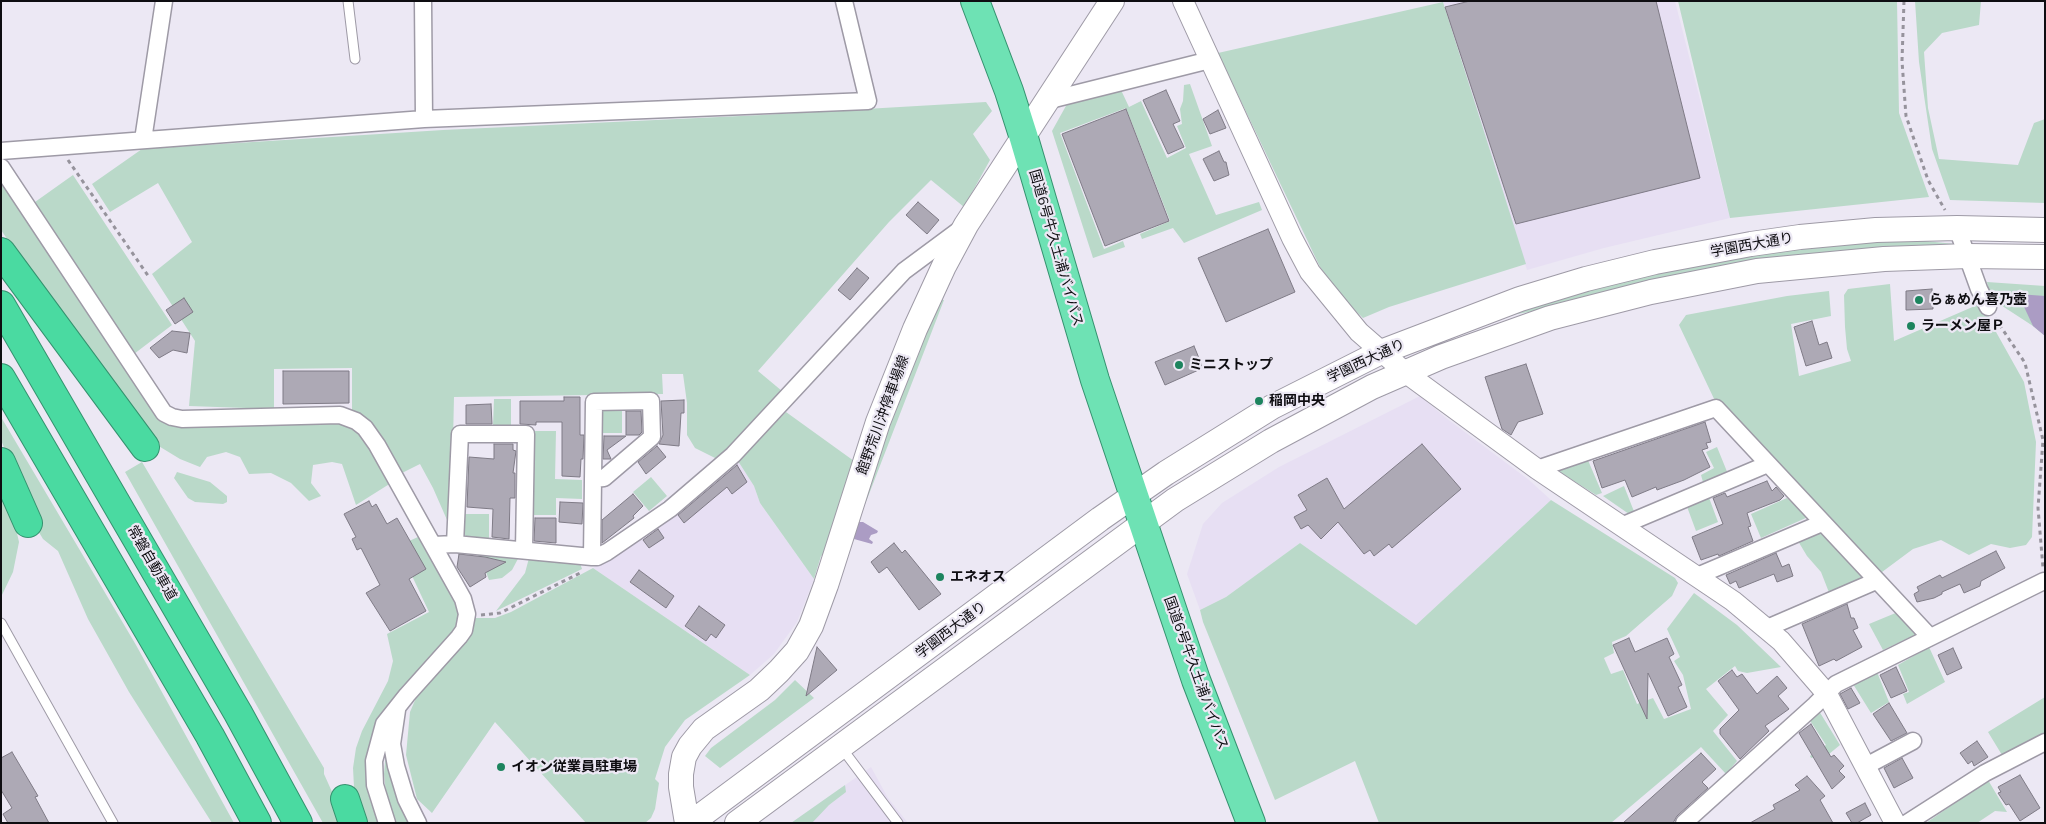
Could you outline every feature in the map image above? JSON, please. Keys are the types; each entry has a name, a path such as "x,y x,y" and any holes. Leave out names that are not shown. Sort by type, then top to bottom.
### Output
{"highway":[{"name":"国道6号牛久土浦バイパス","path":"975,1 1009,91 1078,325 1196,680 1251,823"},
{"path":"1,252 145,447"},
{"name":"常磐自動車道","path":"1,305 180,611 298,823"},
{"path":"1,378 205,728 257,823"},
{"path":"1,462 28,523"}],"main road":[{"name":"館野荒川沖停車場線","path":"689,823 681,788 684,757 690,746 704,730 759,690 779,672 797,650 812,626 881,413 919,320 944,266 966,225 1023,135 1112,1"},
{"name":"学園西大通り","path":"689,823 1166,473 1272,407 1381,352 1520,299 1586,279 1655,262 1800,237 1876,230 1957,228 2045,230"},
{"name":"学園西大通り","path":"736,823 1143,522 1210,477 1271,441 1372,387 1441,357 1550,318 1651,292 1757,271 1884,259 1968,256 2045,257"}],"street":[{"path":"143,140 164,1"},
{"path":"423,1 424,119"},
{"path":"1,151 424,119 868,101 844,1"},
{"path":"1183,1 1292,238 1310,272 1359,332 1406,373 1537,469 1733,601 1781,641 1826,694 1895,823"},
{"path":"1046,101 1210,60"},
{"path":"1,167 164,413 182,419 340,415 356,421 365,428 378,446 463,599 467,614 464,630 459,637 384,724 374,761 375,785 388,823"},
{"path":"434,545 455,544 592,557 598,557 607,552 670,509 733,456 904,271 966,225"},
{"path":"1957,228 1979,289 1988,307"},
{"path":"592,557 593,479 594,402 651,401 652,437 604,478 593,479"},
{"path":"1537,469 1716,408 1930,637"},
{"path":"455,544 460,434 526,434 524,550"},
{"path":"1621,526 1768,464"},
{"path":"1697,576 1822,523"},
{"path":"1766,628 1876,581"},
{"path":"1684,823 1836,684 2044,582"},
{"path":"397,708 392,744 396,766 406,799 418,823"},
{"path":"1866,766 1913,741"},
{"path":"1906,823 1985,773 2045,742"}],"lane":[{"path":"348,1 355,59"},
{"path":"1,623 113,823"},
{"path":"841,746 898,823"}],"path":[{"path":"1904,1 1902,60 1906,116 1928,180 1957,228"},
{"path":"59,146 149,277"},
{"path":"1988,307 2025,363 2038,414 2043,440 2038,508 2044,582"},
{"path":"467,614 487,616 500,613 584,570 592,557"}],"shaded area":[{"path":"1675,1 1730,218 1604,248 1527,270 1443,2"},
{"path":"2018,294 2045,296 2045,336 2033,326"},
{"path":"1420,396 1446,418 1529,480 1551,500 1416,625 1300,543 1226,597 1200,610 1187,574 1203,524 1222,503 1279,467"},
{"path":"738,461 754,486 760,503 814,579 797,622 774,654 750,675 593,568 670,516"},
{"path":"863,522 878,531 871,535 869,539 873,542 872,544 854,539 856,524"},
{"path":"871,767 888,798 908,823 791,823"}],"green space":[{"path":"1678,1 1897,1 1899,113 1929,197 1730,218"},
{"path":"1915,1 1981,1 1979,25 1942,33 1924,52 1928,108 1939,159 2018,165 2034,123 2045,119 2045,203 1950,200 1932,149 1919,62"},
{"path":"1443,2 1526,264 1389,307 1363,318 1348,304 1320,267 1218,53"},
{"path":"1190,84 1212,146 1189,154 1216,215 1259,202 1262,210 1184,243 1173,228 1142,239 1140,234 1170,221 1126,108 1060,133 1104,249 1123,241 1125,247 1093,258 1052,131 1067,104 1121,90 1129,107 1141,101 1167,158 1186,148 1177,126 1182,124 1180,109 1183,101 1184,85"},
{"path":"986,102 992,111 973,134 990,160 964,207 931,180 889,222 758,371 782,391 719,460 695,448 687,435 687,403 683,374 662,374 663,394 454,397 451,529 420,464 402,473 352,412 352,368 274,369 274,409 189,406 195,341 152,274 192,242 158,183 110,212 92,184 142,149 443,130"},
{"path":"73,175 172,325 134,354 35,202"},
{"path":"1,180 161,417 342,422 361,433 391,483 356,505 342,464 332,462 313,465 311,483 321,496 309,501 291,483 271,473 249,474 240,457 226,452 207,457 200,467 180,459 157,445 37,283 1,230"},
{"path":"1905,239 1955,244 1954,247 1512,315 1447,339 1549,301 1632,275 1763,252"},
{"path":"1987,282 2045,286 2045,336 1990,298"},
{"path":"1890,284 1894,341 1984,302 1991,323 2024,382 2036,442 2032,537 2026,545 2010,548 1991,544 1969,555 1941,540 1913,549 1878,575 1716,403 1679,325 1686,315 1787,296 1829,291 1831,316 1791,324 1799,376 1851,361 1847,349 1844,295 1848,289"},
{"path":"936,299 944,300 859,520 871,468"},
{"path":"494,399 511,399 511,427 493,426"},
{"path":"604,410 622,410 622,433 600,433 600,412"},
{"path":"786,412 854,461 827,553 821,556 814,579 760,503 754,486 738,461"},
{"path":"1,417 136,645 234,823 212,823 129,692 88,619 58,551 43,539 37,529 1,440"},
{"path":"534,431 556,431 555,479 582,480 582,499 556,498 556,515 533,515"},
{"path":"1717,447 1728,474 1703,482 1701,475 1714,468 1706,452"},
{"path":"1587,458 1602,493 1596,495 1558,471 1562,466"},
{"path":"142,462 324,768 324,774 346,823 323,823 125,472"},
{"path":"177,472 210,482 227,496 227,502 223,504 195,502 188,498 174,478"},
{"path":"651,477 667,496 649,511 633,492"},
{"path":"1624,486 1635,514 1629,514 1603,496"},
{"path":"1,488 14,520 19,542 13,572 1,597"},
{"path":"1708,495 1718,522 1696,531 1686,504"},
{"path":"1787,498 1808,517 1761,538 1751,514"},
{"path":"1551,500 1675,578 1678,583 1672,596 1626,636 1612,642 1614,653 1604,658 1611,674 1623,670 1637,704 1653,698 1664,719 1691,709 1683,675 1674,661 1680,657 1667,629 1694,593 1737,625 1781,667 1747,673 1738,671 1735,666 1706,689 1728,715 1713,731 1737,761 1726,774 1701,747 1611,823 1379,823 1355,761 1275,800 1203,622 1200,610 1226,597 1300,543 1416,625"},
{"path":"465,514 489,514 489,542 468,539 464,534"},
{"path":"1822,532 1862,575 1860,582 1830,595 1821,572 1807,556 1798,541"},
{"path":"418,537 457,606 461,618 456,629 389,706 374,728 368,750 367,778 368,793 378,823 365,823 354,787 353,768 356,748 362,731 388,681 393,661 387,634 429,612 398,546"},
{"path":"476,552 520,555 512,570 502,578 489,580"},
{"path":"529,558 580,563 582,569 496,611 525,573"},
{"path":"593,568 750,675 685,720 665,747 655,779 659,783 655,809 651,818 645,823 586,823 495,722 432,813 417,799 406,755 410,712 419,691 445,666 473,630 475,618 495,618 511,612"},
{"path":"1898,612 1916,628 1915,635 1883,650 1869,624"},
{"path":"1929,647 1945,682 1907,704 1903,694 1909,692 1898,665"},
{"path":"1877,672 1889,702 1871,713 1853,684"},
{"path":"795,680 814,698 720,768 705,756 711,748 775,700"},
{"path":"2045,697 2045,736 2002,755 1988,732"},
{"path":"1819,711 1840,745 1823,759 1819,756 1811,758 1810,756 1826,745 1809,719"},
{"path":"387,737 410,823 395,823 386,794 384,774"},
{"path":"1988,780 2007,812 1995,811 1977,823 1926,823"},
{"path":"845,785 846,792 829,805 812,823 791,823"}],"building":[{"path":"1470,1 1656,1 1700,178 1516,224 1445,7"},
{"path":"1166,90 1180,121 1173,124 1184,147 1168,154 1143,100"},
{"path":"1126,109 1169,221 1105,246 1062,134"},
{"path":"1218,110 1226,128 1210,134 1203,119"},
{"path":"1219,151 1224,162 1226,162 1229,175 1214,181 1203,159"},
{"path":"918,202 939,220 927,234 906,215"},
{"path":"1268,229 1295,292 1226,322 1198,258"},
{"path":"857,268 869,278 850,300 838,290"},
{"name":"らぁめん喜乃壺","path":"1932,289 1933,309 1906,310 1906,291"},
{"path":"184,298 193,312 175,324 166,310"},
{"path":"1812,321 1819,345 1827,342 1832,358 1806,366 1794,327"},
{"path":"172,331 190,333 187,353 173,350 159,358 150,348"},
{"name":"ミニストップ","path":"1194,346 1203,368 1165,385 1155,362"},
{"path":"1526,364 1543,414 1518,422 1511,435 1502,429 1485,377"},
{"path":"283,371 349,371 349,403 283,404"},
{"path":"564,397 580,397 580,435 584,435 580,477 562,476 562,422 536,422 536,425 520,424 520,401 564,401"},
{"path":"684,400 684,413 681,413 679,446 659,444 663,435 661,401"},
{"path":"491,404 492,424 466,424 466,405"},
{"path":"626,411 641,411 642,432 639,435 626,435"},
{"path":"1705,422 1711,442 1706,443 1708,448 1702,450 1710,467 1684,480 1657,490 1656,487 1632,497 1625,480 1602,488 1593,461"},
{"path":"604,436 626,436 607,450 611,459 603,459"},
{"path":"494,444 513,444 513,450 516,451 513,473 515,473 515,498 510,498 509,539 492,537 493,509 467,507 469,457 494,459"},
{"path":"1422,444 1461,489 1392,548 1389,544 1374,556 1370,550 1364,554 1338,522 1321,539 1308,525 1301,529 1294,517 1307,510 1298,495 1327,478 1344,509"},
{"path":"657,446 666,457 646,474 638,462"},
{"path":"737,465 747,482 732,494 727,487 684,523 678,515"},
{"path":"1767,481 1772,491 1776,487 1784,496 1780,500 1747,513 1751,526 1748,527 1753,541 1719,556 1718,554 1701,560 1692,537 1723,524 1713,498 1725,493 1727,497"},
{"path":"633,494 643,506 633,516 634,518 602,543 602,520"},
{"path":"369,501 372,507 376,504 387,524 397,518 426,569 409,579 426,611 390,631 366,593 380,585 361,548 357,550 352,539 356,537 344,514"},
{"path":"560,502 583,503 582,524 559,522"},
{"path":"535,518 556,518 556,543 534,541"},
{"path":"658,529 664,538 649,548 643,540"},
{"path":"894,543 902,553 905,550 941,594 919,610 887,567 879,573 871,562"},
{"path":"1996,551 2005,568 1981,581 1980,586 1964,593 1960,584 1934,598 1917,602 1914,594 1919,591 1917,587 1940,575 1942,578"},
{"path":"1776,553 1782,567 1789,564 1793,576 1777,582 1774,574 1739,588 1736,581 1730,584 1726,575"},
{"path":"459,554 506,562 485,573 486,577 470,587 457,567"},
{"path":"639,570 674,596 666,608 630,582"},
{"path":"1847,604 1851,618 1854,618 1858,628 1853,630 1862,647 1836,661 1834,659 1819,666 1802,624"},
{"path":"699,606 725,625 716,638 711,634 706,641 685,626"},
{"path":"1629,638 1635,652 1667,638 1674,654 1669,657 1682,685 1678,687 1687,707 1668,716 1648,673 1647,719 1613,645"},
{"path":"817,647 837,670 806,696"},
{"path":"1953,648 1962,668 1947,675 1938,655"},
{"path":"1896,667 1907,691 1891,698 1880,675"},
{"path":"1732,670 1737,677 1742,674 1757,694 1777,676 1787,688 1778,696 1789,709 1765,726 1769,731 1740,759 1720,734 1720,729 1739,710 1718,681"},
{"path":"1851,688 1860,703 1848,709 1840,694"},
{"path":"1889,703 1907,733 1891,741 1873,714"},
{"path":"1811,724 1831,757 1834,755 1844,766 1839,771 1845,777 1832,789 1799,733"},
{"path":"1977,741 1988,757 1974,766 1972,761 1968,764 1960,753"},
{"path":"12,752 38,796 35,797 49,823 8,823 3,814 12,808 1,790 1,758"},
{"path":"1701,753 1716,769 1702,782 1708,788 1677,816 1673,823 1623,823"},
{"path":"1902,758 1913,778 1894,788 1884,768"},
{"path":"2020,775 2040,808 2020,821 2009,804 2006,805 1998,793 2001,792 1998,787"},
{"path":"1807,776 1825,796 1820,800 1833,823 1750,823 1775,809 1773,805 1800,790 1795,785"},
{"path":"1865,803 1871,815 1857,823 1852,823 1846,813"}],"place":[{"name":"らぁめん喜乃壺","path":"1919,300"},
{"name":"ラーメン屋Ｐ","path":"1911,326"},
{"name":"ミニストップ","path":"1179,365"},
{"name":"稲岡中央","path":"1259,401"},
{"name":"エネオス","path":"940,577"},
{"name":"イオン従業員駐車場","path":"501,767"}]}
